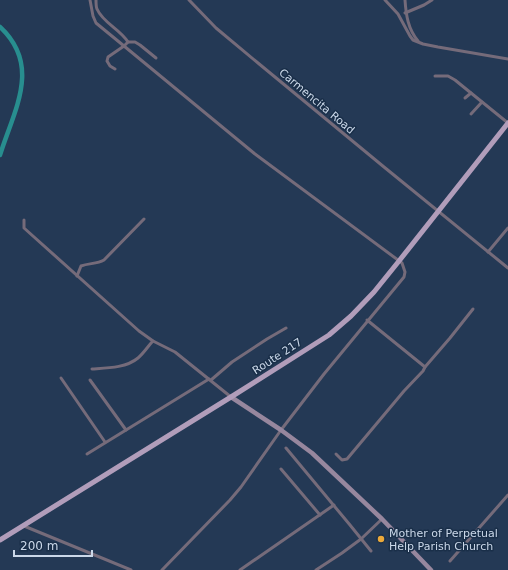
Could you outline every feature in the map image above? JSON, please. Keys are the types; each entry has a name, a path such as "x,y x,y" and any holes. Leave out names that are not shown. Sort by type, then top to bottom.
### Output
{"main road":[{"name":"Route 217","path":"0,540 329,335 351,316 374,292 508,123"},
{"path":"231,397 312,452 382,519 431,570"}],"street":[{"path":"90,0 96,23 255,154 402,263 405,272 404,277 324,374 281,430 241,487 162,570"},
{"path":"96,0 97,9 102,17 124,35 128,42"},
{"name":"Carmencita Road","path":"189,0 216,28 508,268"},
{"path":"385,0 398,14 413,40 458,51 508,59"},
{"path":"405,0 405,13 412,33 419,42"},
{"path":"405,13 432,0"},
{"path":"115,69 110,66 107,61 108,57 128,42 135,42 156,58"},
{"path":"435,76 448,76 455,80 508,123"},
{"path":"465,98 471,92"},
{"path":"471,114 482,102"},
{"path":"77,276 82,266 104,260 144,219"},
{"path":"24,220 24,228 139,331 153,341 176,352 231,397"},
{"path":"488,252 508,228"},
{"path":"336,454 342,460 347,459 404,390 423,371 473,309"},
{"path":"368,320 425,367"},
{"path":"87,454 210,379 232,362 286,328"},
{"path":"92,370 116,367 132,362 142,355 153,341"},
{"path":"61,378 105,442"},
{"path":"90,380 126,430"},
{"path":"286,448 371,551"},
{"path":"281,469 320,515"},
{"path":"450,561 508,494"},
{"path":"240,570 334,505"},
{"path":"316,570 361,539 382,519"},
{"path":"24,526 131,570"}],"waterway":[{"path":"0,27 13,42 20,57 22,73 21,89 17,105 0,155"}],"place":[{"name":"Mother of Perpetual Help Parish Church","path":"381,539"}]}
